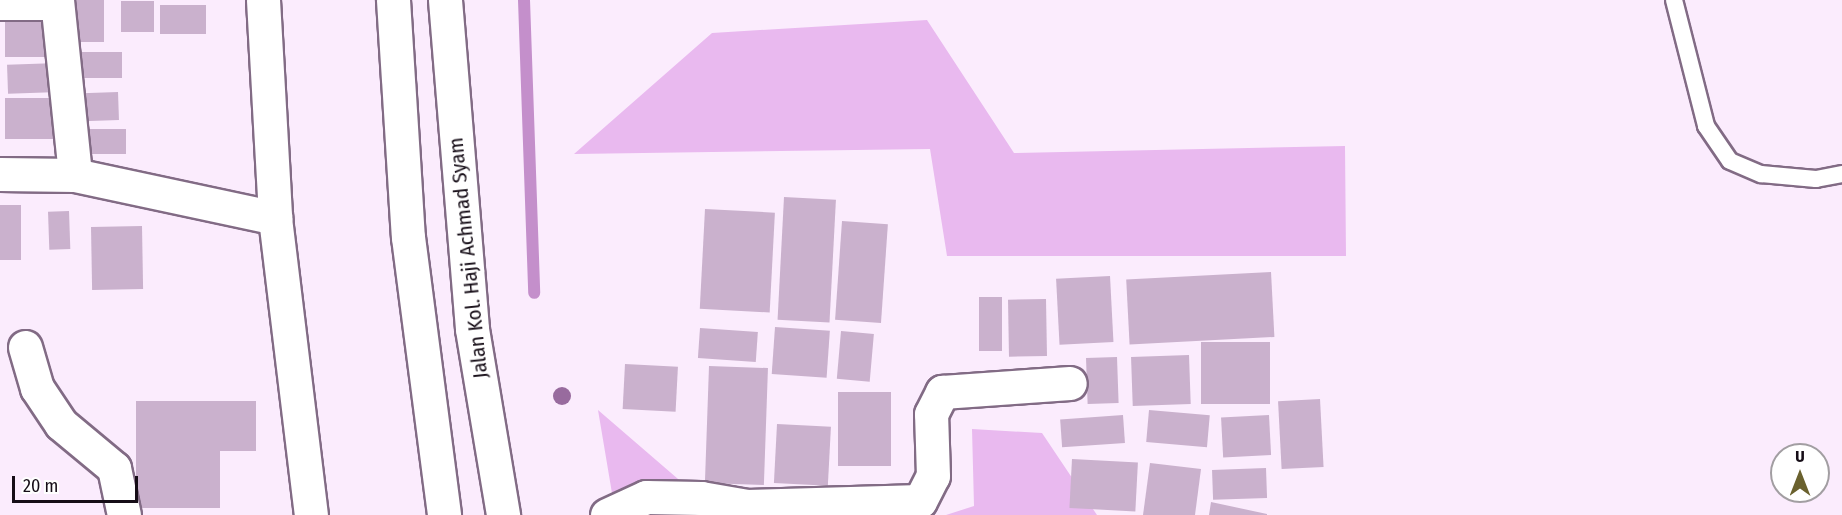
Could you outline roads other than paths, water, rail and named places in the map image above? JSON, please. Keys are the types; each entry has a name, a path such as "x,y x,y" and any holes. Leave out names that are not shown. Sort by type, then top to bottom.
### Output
{"street":[{"path":"263,0 275,218 311,515"},
{"path":"393,0 408,237 444,515"},
{"name":"Jalan Kol. Haji Achmad Syam","path":"445,0 471,329 503,515"},
{"path":"0,3 57,2 75,175"},
{"path":"0,174 75,175 275,218"},
{"path":"25,347 37,388 61,424 114,468 124,515"},
{"path":"607,515 646,497 701,498 747,506 920,501 933,476 932,414 942,392 1070,383"}],"lane":[{"path":"1674,0 1706,126 1730,161 1761,174 1816,179 1842,174"}],"waterway":[{"path":"524,0 534,293"}]}
